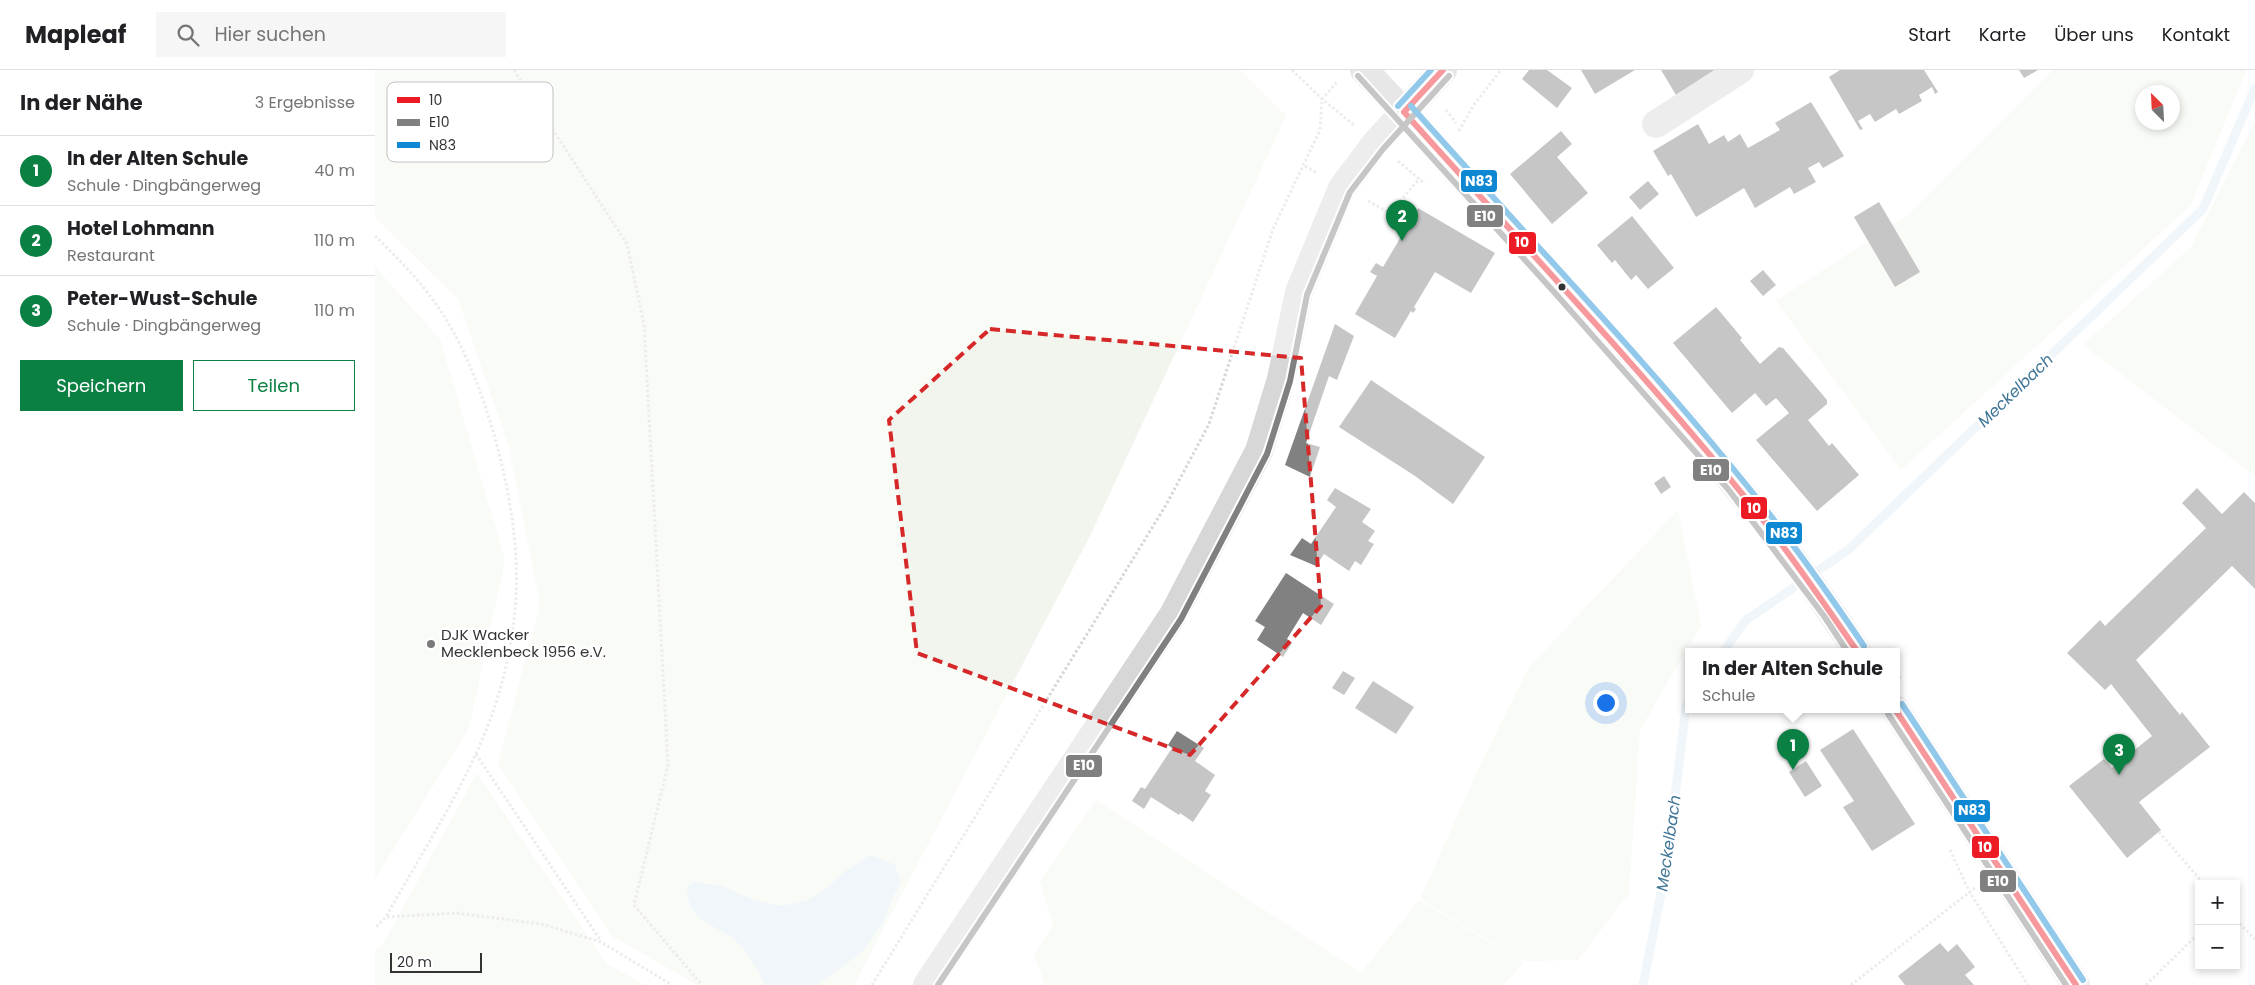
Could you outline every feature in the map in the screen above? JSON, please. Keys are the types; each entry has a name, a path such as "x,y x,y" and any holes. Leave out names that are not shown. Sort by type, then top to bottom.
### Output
{"main road":[{"path":"1353,74 1404,112 1443,70"}],"street":[{"path":"1656,124 1740,70"},
{"path":"927,985 1173,615 1259,451 1281,379 1299,292 1343,188 1376,143 1404,112 1735,483 1822,599 1855,648"},
{"path":"1898,713 2075,985"}],"path":[{"path":"514,70 522,82"},
{"path":"1292,70 1322,99"},
{"path":"1419,179 1461,128 1473,106 1501,70"},
{"path":"872,985 1166,505 1209,424 1273,229 1305,166 1320,130 1322,99 1353,74"},
{"path":"553,130 627,244 644,324 668,765 634,905 702,985"},
{"path":"375,236 407,268 444,316 475,378 497,444 513,525 517,593 511,650 495,706 476,754 386,917 375,928"},
{"path":"476,754 601,942"},
{"path":"2159,832 2201,880"},
{"path":"1851,985 1969,891 2001,872"},
{"path":"386,917 457,913 541,924 601,942 672,985"},
{"path":"2240,924 2255,939"},
{"path":"2146,985 2195,937"}],"highlighted area":[{"path":"990,329 1301,358 1321,606 1190,755 917,653 889,420"}],"shaded area":[{"path":"375,70 1240,70 1286,116 1090,536 854,985 697,985 612,936 498,764 540,605 509,447 458,299 375,217"},
{"path":"2053,70 2246,70 2191,205 1901,470 1776,301 1909,214"},
{"path":"2255,121 2255,476 2083,345 2191,247"},
{"name":"DJK Wacker Mecklenbeck 1956 e.V.","path":"375,267 440,339 505,560 469,728 375,879"},
{"path":"1678,510 1701,625 1688,648 1685,648 1685,653 1640,730 1629,893 1578,960 1524,961 1420,899 1476,774 1529,667"},
{"path":"477,773 606,963 645,985 375,985 375,950 383,944"},
{"path":"1096,800 1361,973 1419,900 1524,962 1503,985 1045,985 1034,954 1053,926 1040,881"},
{"path":"871,855 895,865 901,883 892,898 884,921 862,952 816,985 766,985 741,946 725,933 699,917 693,910 689,900 687,887 693,882 721,886 754,900 782,906 806,901 822,892 847,870"}],"building":[{"path":"1529,70 1547,70 1572,88 1557,108 1522,79"},
{"path":"1581,70 1635,70 1595,94"},
{"path":"1661,70 1717,70 1676,95"},
{"path":"1840,70 1924,70 1938,92 1935,94 1932,87 1919,95 1922,101 1899,114 1896,109 1875,122 1870,114 1858,121 1863,129 1860,130 1829,77"},
{"path":"2019,70 2038,70 2024,78"},
{"path":"1811,102 1844,156 1823,168 1819,162 1808,168 1816,182 1794,194 1790,187 1755,208 1744,188 1696,217 1671,174 1668,176 1653,151 1698,124 1709,144 1724,135 1728,142 1740,134 1748,148 1780,130 1775,123"},
{"path":"1561,131 1572,144 1557,157 1588,193 1552,224 1510,174"},
{"path":"1648,181 1659,194 1640,210 1629,197"},
{"path":"1879,202 1920,272 1895,287 1854,217"},
{"path":"1418,208 1495,253 1471,293 1435,272 1414,307 1416,309 1413,313 1411,311 1395,338 1355,314 1377,276 1370,272 1376,263 1383,267"},
{"path":"1632,216 1674,268 1648,289 1636,275 1631,280 1615,260 1612,263 1597,245"},
{"path":"1763,270 1776,285 1763,296 1750,281"},
{"path":"1716,307 1742,338 1740,340 1760,364 1779,347 1783,348 1827,400 1827,404 1808,420 1829,446 1832,443 1859,475 1817,511 1756,440 1789,413 1776,398 1766,406 1755,393 1732,413 1673,343"},
{"path":"1335,324 1354,336 1337,380 1329,376 1306,443 1320,447 1310,477 1285,465"},
{"path":"1371,380 1485,457 1453,504 1415,476 1339,427"},
{"path":"1664,476 1671,487 1661,494 1654,483"},
{"path":"1335,488 1371,509 1362,522 1375,531 1368,541 1374,544 1361,565 1355,561 1349,571 1324,554 1316,566 1290,555 1302,538 1311,544 1336,507 1327,500"},
{"path":"2197,488 2222,514 2244,492 2255,503 2255,589 2232,566 2136,660 2180,715 2182,712 2210,747 2139,802 2161,830 2127,858 2069,786 2104,759 2112,768 2152,736 2111,684 2105,690 2067,653 2100,620 2105,626 2206,528 2182,503"},
{"path":"1286,573 1334,604 1321,625 1303,613 1287,639 1292,643 1283,657 1257,640 1265,627 1255,621"},
{"path":"1343,671 1355,678 1344,695 1332,688"},
{"path":"1373,681 1414,707 1396,734 1355,708"},
{"path":"1853,729 1915,824 1872,851 1843,807 1854,801 1820,750"},
{"path":"1177,731 1204,748 1195,761 1215,775 1205,791 1211,795 1193,822 1151,797 1144,809 1132,801 1141,787 1145,789 1172,748 1168,745"},
{"path":"1806,761 1822,786 1805,797 1789,772"},
{"path":"1940,943 1948,952 1957,944 1975,967 1965,975 1974,985 1905,985 1898,976"}],"waterway":[{"name":"Meckelbach","path":"1726,648 1745,621 1848,550 2203,209 2255,88"},
{"name":"Meckelbach","path":"1643,985 1667,863 1685,713"}],"transit line":[{"name":"N83","path":"1398,106 1431,70"},
{"name":"10","path":"1404,112 1443,70"},
{"name":"E10","path":"1358,76 1555,293 1728,489 1824,616 1845,648"},
{"name":"E10","path":"938,985 1181,619 1267,454 1290,381 1307,295 1350,192 1383,149 1449,76"},
{"name":"N83","path":"1411,106 1633,351 1719,451 1787,537 1864,646"},
{"name":"10","path":"1404,112 1625,356 1711,456 1780,542 1855,648"},
{"name":"N83","path":"1902,704 2083,980"},
{"name":"10","path":"1898,713 2076,985"},
{"name":"E10","path":"1888,714 2066,985"}],"place":[{"name":"Hotel Lohmann","path":"1402,241"},
{"name":"DJK Wacker Mecklenbeck 1956 e.V.","path":"431,644"},
{"name":"In der Alten Schule","path":"1793,770"},
{"name":"Peter-Wust-Schule","path":"2119,775"}]}
